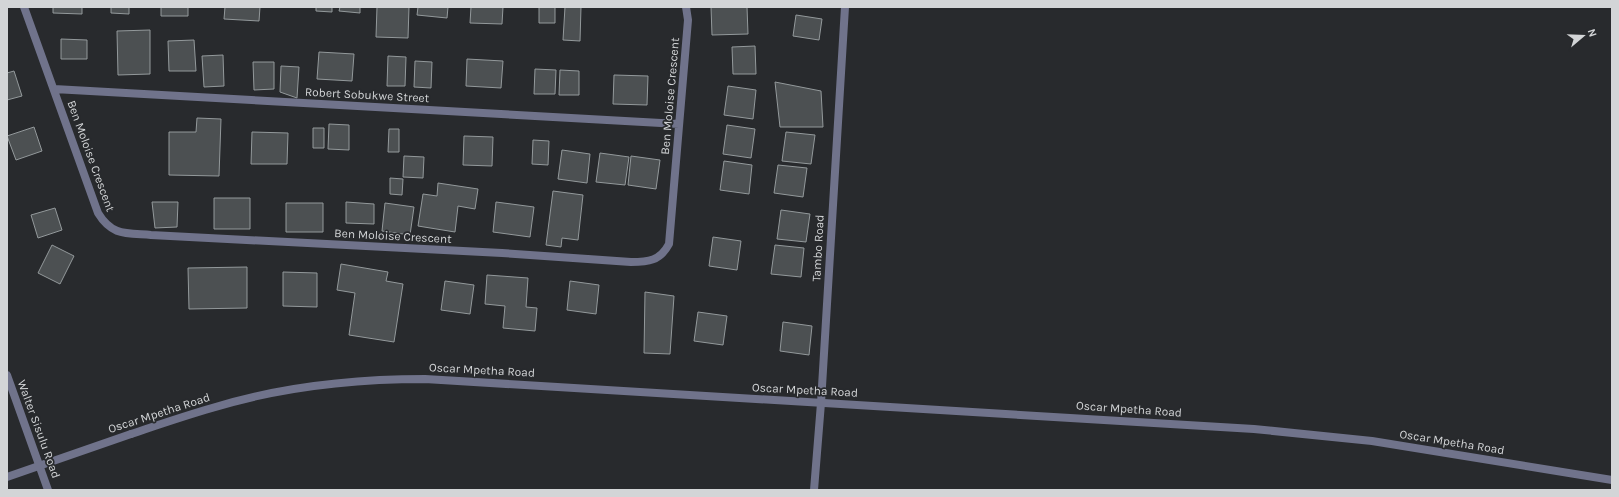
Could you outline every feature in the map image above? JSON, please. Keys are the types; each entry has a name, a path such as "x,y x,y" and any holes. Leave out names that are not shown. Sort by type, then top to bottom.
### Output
{"street":[{"name":"Ben Moloise Crescent","path":"24,7 98,213 104,223 112,230 125,233 502,253 631,262 653,260 665,252 669,244 688,20 686,7"},
{"name":"Tambo Road","path":"814,490 821,403 845,7"},
{"name":"Robert Sobukwe Street","path":"54,89 679,124"},
{"name":"Walter Sisulu Road","path":"7,375 48,490"},
{"name":"Oscar Mpetha Road","path":"7,477 212,407 279,392 333,383 378,380 432,380 1254,429 1333,436 1411,447 1612,480"}],"building":[{"path":"53,7 82,7 82,14 53,13"},
{"path":"111,7 129,7 129,14 111,13"},
{"path":"161,7 188,7 188,16 161,16"},
{"path":"225,7 260,7 259,21 224,19"},
{"path":"316,7 332,7 332,12 316,11"},
{"path":"340,7 360,7 360,13 339,11"},
{"path":"377,7 409,7 408,38 376,37"},
{"path":"418,7 448,7 447,18 417,15"},
{"path":"471,7 503,7 502,24 470,23"},
{"path":"539,7 555,7 555,23 539,23"},
{"path":"565,7 581,7 580,41 563,40"},
{"path":"711,7 747,7 748,34 712,35"},
{"path":"796,15 822,19 819,40 793,36"},
{"path":"150,30 150,74 118,75 117,31"},
{"path":"61,39 87,40 87,59 61,59"},
{"path":"194,40 196,71 169,71 168,41"},
{"path":"755,46 756,74 733,74 732,47"},
{"path":"319,52 354,54 352,81 317,79"},
{"path":"223,55 224,86 204,87 202,56"},
{"path":"388,56 406,57 405,86 387,86"},
{"path":"467,59 503,61 501,88 466,86"},
{"path":"415,61 432,62 431,88 414,87"},
{"path":"253,62 274,62 274,89 254,90"},
{"path":"281,66 299,67 297,98 280,92"},
{"path":"535,69 556,70 555,94 534,94"},
{"path":"560,70 579,71 579,95 559,95"},
{"path":"14,71 22,96 7,100 7,73"},
{"path":"614,75 648,76 647,105 613,104"},
{"path":"775,82 821,91 823,127 780,127"},
{"path":"728,86 756,90 753,119 724,115"},
{"path":"197,118 221,119 219,176 169,175 169,132 196,132"},
{"path":"329,124 349,125 349,150 328,149"},
{"path":"727,125 755,129 751,158 723,154"},
{"path":"34,127 42,151 16,160 7,136"},
{"path":"313,128 324,128 324,148 313,148"},
{"path":"389,129 399,129 399,152 388,152"},
{"path":"252,132 288,133 287,164 251,164"},
{"path":"786,132 815,135 811,164 782,161"},
{"path":"464,136 493,137 492,166 463,165"},
{"path":"533,140 549,141 548,165 532,164"},
{"path":"562,150 590,154 587,183 558,179"},
{"path":"600,153 629,157 625,185 596,182"},
{"path":"404,156 424,157 423,178 403,177"},
{"path":"631,156 660,160 656,189 628,185"},
{"path":"724,161 752,165 749,194 720,190"},
{"path":"778,165 807,168 803,197 774,193"},
{"path":"390,178 403,179 402,195 390,194"},
{"path":"438,183 478,189 475,209 458,206 455,232 418,226 423,194 437,196"},
{"path":"553,191 583,195 578,240 562,238 561,247 546,245"},
{"path":"214,198 250,198 250,229 214,229"},
{"path":"152,202 178,202 177,227 155,228"},
{"path":"346,202 374,204 374,224 346,223"},
{"path":"496,202 534,207 530,237 493,232"},
{"path":"286,203 323,203 323,232 286,232"},
{"path":"385,203 414,207 410,235 382,231"},
{"path":"55,208 62,230 38,238 31,215"},
{"path":"781,210 810,214 806,242 777,239"},
{"path":"713,237 741,241 737,270 709,266"},
{"path":"52,245 74,256 60,284 38,273"},
{"path":"775,245 804,248 801,277 771,274"},
{"path":"341,264 388,272 386,281 403,284 394,342 349,335 355,293 337,290"},
{"path":"247,267 247,308 189,309 188,268"},
{"path":"283,272 317,273 317,307 283,306"},
{"path":"487,275 528,278 526,307 537,308 535,331 503,328 505,306 485,304"},
{"path":"445,281 474,285 470,314 441,310"},
{"path":"570,281 599,285 596,314 567,310"},
{"path":"645,292 674,296 670,354 644,353"},
{"path":"698,312 727,316 723,345 694,341"},
{"path":"783,322 812,326 809,355 780,351"}]}
